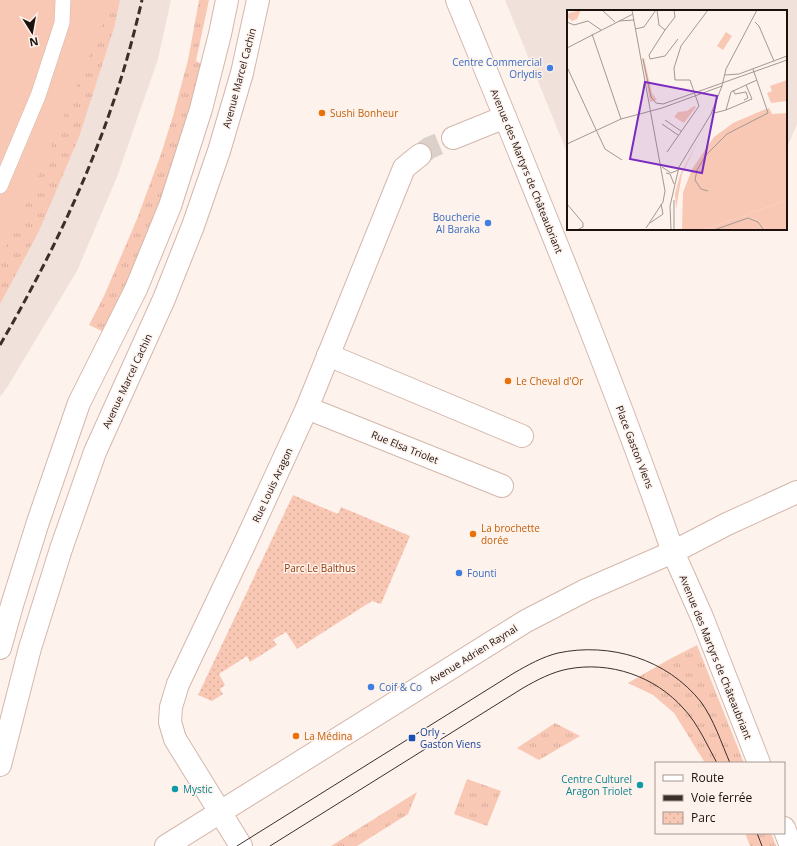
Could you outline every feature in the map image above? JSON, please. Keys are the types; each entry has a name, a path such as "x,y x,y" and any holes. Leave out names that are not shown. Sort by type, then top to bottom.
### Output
{"street":[{"path":"0,648 38,522 79,403 136,289 170,206 201,109 227,0"},
{"name":"Avenue Marcel Cachin","path":"0,765 30,648 61,549 95,452 164,299 193,226 219,152 242,73 258,0"},
{"name":"Avenue des Martyrs de Châteaubriant","path":"457,0 595,342"},
{"path":"453,138 505,117"},
{"name":"Rue Louis Aragon","path":"241,846 175,739 170,722 171,706 178,684 246,543 307,408 404,168 420,155"},
{"name":"Place Gaston Viens","path":"595,342 645,471 674,552"},
{"path":"328,356 522,436"},
{"name":"Rue Elsa Triolet","path":"307,408 502,486"},
{"name":"Avenue Adrien Raynal","path":"166,846 526,621 586,590 674,552 727,524 797,492"},
{"name":"Avenue des Martyrs de Châteaubriant","path":"674,552 702,617 759,762"},
{"path":"785,831 791,846"}],"lane":[{"path":"0,186 38,96 62,23 63,0"}],"shaded area":[{"path":"113,0 171,0 158,59 117,177 77,271 0,397 0,258"},
{"name":"Centre Commercial Orlydis","path":"505,0 797,0 797,124 787,148 787,10 567,10 567,153"}],"green space":[{"path":"0,0 113,0 34,186 0,258"},
{"path":"90,0 120,0 114,28 79,137 39,231 0,304 0,222"},
{"path":"199,0 209,0 196,61 204,65 191,114 147,240 104,332 89,325 104,296 137,219 161,154 188,60"},
{"name":"Parc Le Balthus","path":"293,495 338,514 341,507 410,536 381,604 372,601 297,649 286,632 273,640 277,645 250,662 247,656 219,674 225,685 220,689 223,694 212,701 198,695"},
{"path":"697,645 744,762 704,762 674,713 653,695 628,683"},
{"path":"555,723 580,736 539,760 517,748"},
{"path":"467,779 501,791 487,826 454,814"},
{"path":"417,792 408,814 357,846 331,846"},
{"path":"745,834 771,834 776,846 750,846"}],"tunnel":[{"path":"420,155 429,148 453,138"}],"tram line":[{"path":"237,846 514,673 530,664 558,653 578,650 617,652 636,657 655,665 672,675 687,687 706,709 730,762"},
{"path":"270,846 523,688 539,679 562,670 584,667 616,669 646,680 660,688 672,697 694,721 716,762"},
{"path":"757,834 762,846"}],"railway":[{"path":"0,345 50,253 80,189 106,124 121,80 142,0"}],"place":[{"name":"Centre Commercial Orlydis","path":"550,68"},
{"name":"Sushi Bonheur","path":"322,113"},
{"name":"Boucherie Al Baraka","path":"488,223"},
{"name":"Le Cheval d'Or","path":"508,381"},
{"name":"La brochette dorée","path":"473,534"},
{"name":"Founti","path":"459,573"},
{"name":"Coif & Co","path":"371,687"},
{"name":"La Médina","path":"296,736"},
{"name":"Orly - Gaston Viens","path":"412,738"},
{"name":"Centre Culturel Aragon Triolet","path":"640,785"},
{"name":"Mystic","path":"175,789"}]}
